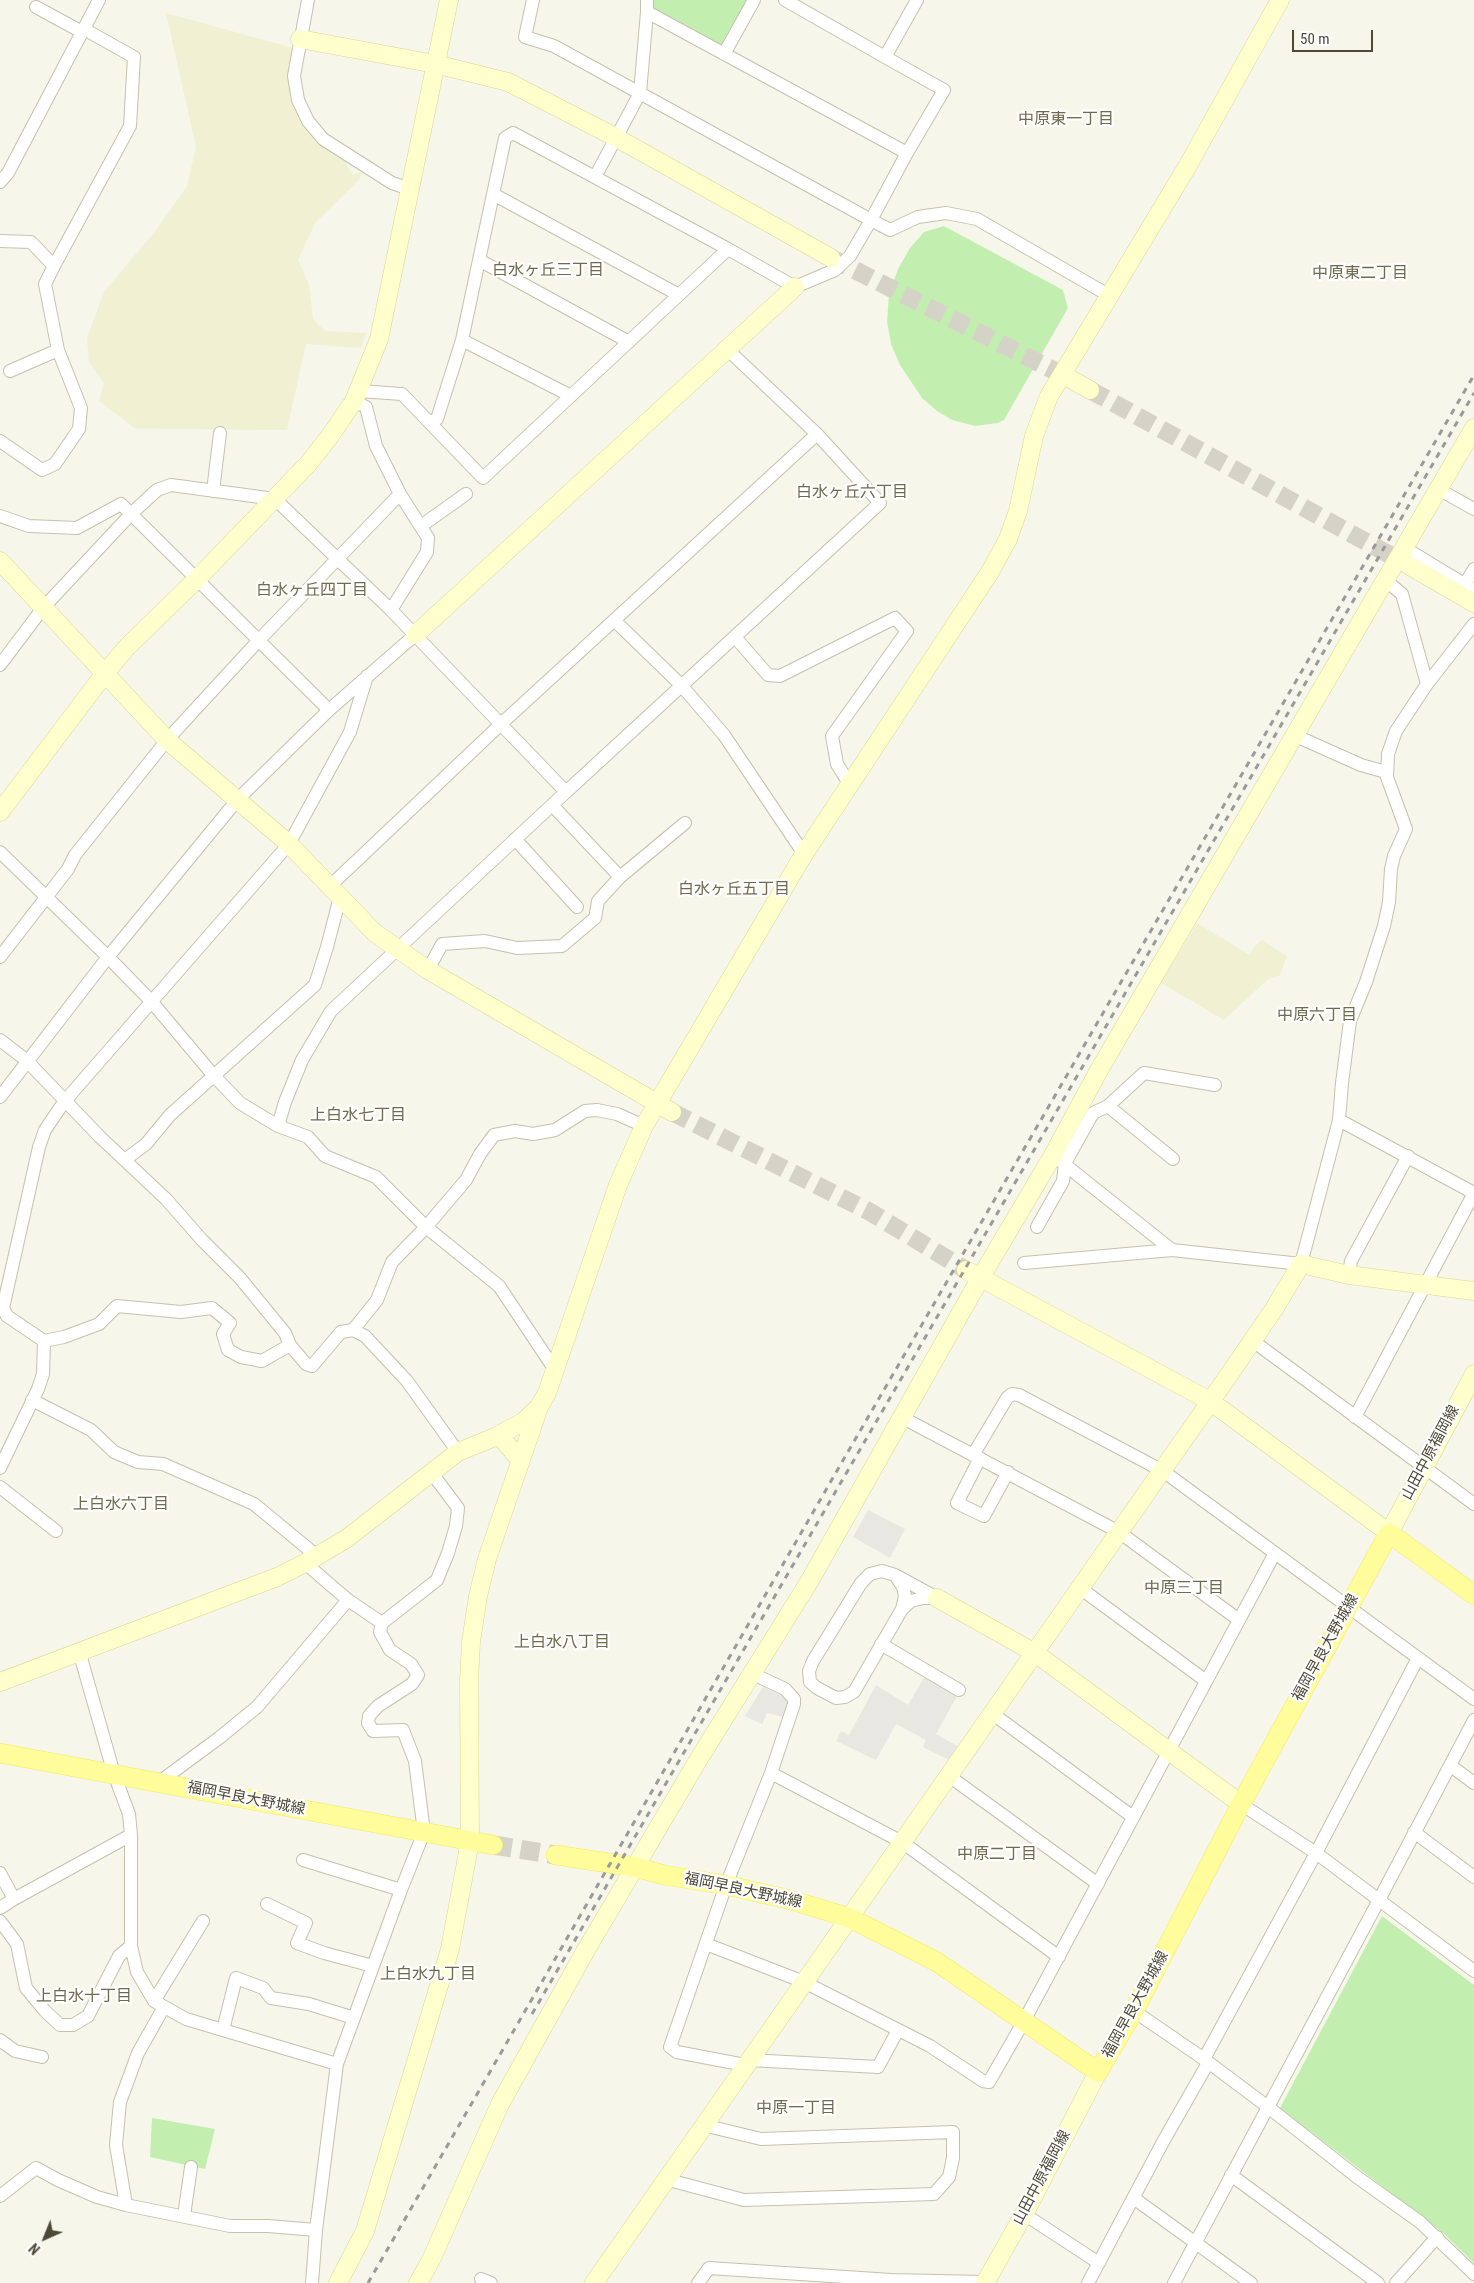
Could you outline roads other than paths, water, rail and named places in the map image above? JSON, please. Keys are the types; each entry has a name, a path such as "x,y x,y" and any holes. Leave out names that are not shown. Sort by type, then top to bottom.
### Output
{"main road":[{"path":"1389,1533 1474,1595"},
{"name":"福岡早良大野城線","path":"556,1855 635,1867 664,1875 726,1885 791,1900 850,1918 937,1962 1098,2072 1134,2011 1242,1804 1389,1533"},
{"name":"福岡早良大野城線","path":"0,1752 493,1846"}],"street":[{"path":"0,182 8,173 99,0"},
{"path":"308,0 294,76 298,100 308,121 323,139 392,183 410,188"},
{"path":"0,812 127,647 275,499 330,436 356,396 379,339 448,0"},
{"path":"533,0 525,37 554,46 890,230 918,217 946,213 977,218 1110,296"},
{"path":"724,54 754,0"},
{"path":"0,1097 26,1060 108,957 238,799 330,710 415,635 795,287 835,270 850,256 944,90 785,0"},
{"path":"885,57 917,0"},
{"path":"338,2283 365,2231 438,1994 450,1948 470,1842 469,1690 471,1642 478,1596 488,1559 539,1407 547,1393 618,1184 644,1126 804,854 990,572 1008,539 1018,510 1034,436 1048,396 1196,151 1280,0"},
{"path":"595,177 640,93 647,6 724,54 907,153"},
{"path":"0,441 42,470 55,464 79,429 81,408 58,350 45,284 130,126 134,57 36,7"},
{"path":"300,39 436,64 508,82 617,138 831,258"},
{"path":"430,422 437,419 462,340 505,138 513,133 795,287"},
{"path":"493,194 679,295"},
{"path":"0,241 31,242 54,266"},
{"path":"356,396 402,394 483,478 728,249"},
{"path":"479,260 629,342"},
{"path":"462,340 571,396"},
{"path":"278,1126 285,1102 302,1060 331,1011 681,685 880,503 817,434 727,349"},
{"path":"10,371 58,350"},
{"path":"1067,377 1090,390"},
{"path":"356,396 366,407 376,446 400,494 428,538 426,552 391,610"},
{"path":"1037,1227 1062,1181 1059,1160 1098,1072 1296,736 1384,579 1474,428"},
{"path":"213,491 220,432"},
{"path":"126,1159 146,1144 170,1115 314,986 327,946 334,892 501,724 817,434"},
{"path":"0,665 42,608 131,514 157,490 171,485 275,499 391,610 566,792"},
{"path":"1438,489 1474,509"},
{"path":"0,957 68,869 75,855 167,740 259,640 400,494"},
{"path":"421,526 466,494"},
{"path":"0,516 29,526 76,528 120,504 330,710"},
{"path":"1403,547 1470,587 1474,569"},
{"path":"0,561 42,608 106,672 167,740 289,844 375,933 428,970 672,1112"},
{"path":"1408,565 1474,602"},
{"path":"1384,579 1402,594 1428,684"},
{"path":"735,637 768,675 780,676 895,618 908,631 832,736 837,764 850,785"},
{"path":"614,620 681,685 724,735 804,854"},
{"path":"594,2283 1162,1471 1289,1286 1301,1264 1339,1120 1350,1021 1366,982 1384,926 1389,902 1389,880 1392,863 1406,829 1386,772 1388,754 1396,731 1428,684 1474,624"},
{"path":"290,1345 262,1361 240,1357 228,1350 223,1334 230,1323 212,1308 182,1312 117,1306 98,1324 64,1337 44,1341 8,1316 2,1306 39,1147 54,1114 289,844 350,732 367,676"},
{"path":"1296,736 1361,765 1386,772"},
{"path":"552,805 620,877"},
{"path":"428,970 442,944 484,941 517,948 562,946 595,918 598,901 620,877 684,823"},
{"path":"515,839 577,907"},
{"path":"0,852 151,1001 214,1076 240,1103 278,1126 308,1137 325,1156 376,1177 426,1227 500,1286 555,1370"},
{"path":"0,1040 26,1060 100,1137 126,1159 240,1278 285,1334 290,1345 306,1364 312,1366 341,1332 353,1330 365,1336 407,1381 458,1452"},
{"path":"418,2283 431,2260 500,2104 635,1867 700,1757 753,1674 903,1418 974,1273 1093,1113 1108,1106 1144,1074 1215,1085"},
{"path":"1108,1106 1172,1159"},
{"path":"353,1330 378,1300 392,1262 426,1227 466,1180 480,1154 494,1135 515,1130 533,1134 555,1130 585,1111 597,1110 617,1114 644,1126"},
{"path":"1339,1120 1474,1193 1355,1417"},
{"path":"1350,1275 1351,1261 1408,1156"},
{"path":"1059,1160 1172,1250"},
{"path":"1024,1263 1172,1250 1301,1264 1350,1275 1474,1291"},
{"path":"974,1273 1210,1401 1389,1533"},
{"path":"0,1468 43,1374 44,1341"},
{"path":"1252,1341 1474,1504"},
{"name":"山田中原福岡線","path":"1389,1533 1474,1374"},
{"path":"1008,1472 984,1516 957,1502 1007,1398 1012,1394 1019,1394 1162,1471 1474,1699"},
{"path":"32,1400 91,1430 114,1452 138,1462 163,1464 254,1504 311,1560 348,1600 382,1623"},
{"path":"0,1682 278,1577 346,1539 458,1452 499,1435 523,1422 539,1407"},
{"path":"903,1418 1119,1532 1239,1620"},
{"path":"499,1435 521,1461"},
{"path":"312,2283 316,2230 337,2064 424,1832 415,1761 403,1730 373,1731 368,1723 369,1716 378,1706 412,1684 418,1675 411,1664 390,1650 380,1632 382,1623 437,1580 456,1526 458,1508 432,1472"},
{"path":"0,1486 56,1531"},
{"path":"706,1944 804,1982 930,2046 983,2081 989,2082 1024,2022 1275,1553"},
{"path":"895,1575 903,1587 905,1596 902,1609 854,1692 846,1697 836,1698 810,1682 809,1671 813,1661 861,1583 870,1574 882,1571 895,1575 1035,1653 1242,1804 1316,1853 1474,1971"},
{"path":"1080,1588 1206,1680"},
{"path":"902,1609 911,1601 923,1598 937,1598"},
{"path":"158,1783 257,1707 348,1600"},
{"path":"882,1644 959,1690"},
{"path":"79,1651 114,1774 128,1814 131,1835 131,1946 137,1972 159,2004 186,2019 337,2064"},
{"path":"1088,2283 1418,1658"},
{"path":"753,1674 785,1689 794,1699 771,1773 726,1885 670,2047 676,2052 747,2063 878,2067 898,2030"},
{"path":"993,1714 1133,1817"},
{"path":"1174,2283 1474,1720"},
{"path":"1451,1766 1474,1783"},
{"path":"771,1773 902,1842 1059,1957"},
{"path":"949,1776 1098,1884"},
{"path":"1414,1832 1474,1877"},
{"path":"0,1908 131,1835"},
{"path":"303,1860 401,1890"},
{"path":"0,1873 14,1899"},
{"path":"267,1904 278,1916 306,1923 297,1943 324,1954 373,1966"},
{"path":"0,1921 17,1944 26,1988 45,2011 60,2025 73,2025 88,2016 119,1956 131,1946"},
{"path":"126,2206 116,2145 120,2102 159,2004 203,1921"},
{"path":"223,2030 236,1978 263,1988 272,1998 309,2004 354,2018"},
{"path":"1134,2011 1268,2107 1437,2237 1472,2272"},
{"path":"0,2040 16,2051 42,2057"},
{"name":"山田中原福岡線","path":"985,2283 1024,2214 1098,2072"},
{"path":"666,2180 744,2200 934,2194 948,2177 953,2158 952,2132 762,2138 703,2125"},
{"path":"184,2216 191,2167"},
{"path":"0,2196 36,2168 97,2197 126,2206 230,2226 268,2226 316,2230"},
{"path":"1231,2175 1378,2283"},
{"path":"1134,2198 1251,2283"},
{"path":"1024,2214 1099,2263"},
{"path":"1396,2283 1437,2237"},
{"path":"698,2283 709,2268 798,2278 985,2283"}],"tunnel":[{"path":"831,258 1067,377"},
{"path":"1090,390 1408,565"},
{"path":"672,1112 870,1212 966,1270"},
{"path":"493,1845 556,1855"}],"railway":[{"path":"368,2283 849,1450 1474,375"},
{"path":"532,2014 1474,393"}],"district":[{"name":"中原東一丁目","path":"1066,120"},
{"name":"白水ヶ丘三丁目","path":"548,271"},
{"name":"中原東二丁目","path":"1360,274"},
{"name":"白水ヶ丘六丁目","path":"852,493"},
{"name":"白水ヶ丘四丁目","path":"312,591"},
{"name":"白水ヶ丘五丁目","path":"734,890"},
{"name":"中原六丁目","path":"1317,1016"},
{"name":"上白水七丁目","path":"358,1116"},
{"name":"上白水六丁目","path":"121,1505"},
{"name":"中原三丁目","path":"1184,1589"},
{"name":"上白水八丁目","path":"562,1643"},
{"name":"中原二丁目","path":"997,1855"},
{"name":"上白水九丁目","path":"428,1975"},
{"name":"上白水十丁目","path":"84,1997"},
{"name":"中原一丁目","path":"796,2109"}]}
